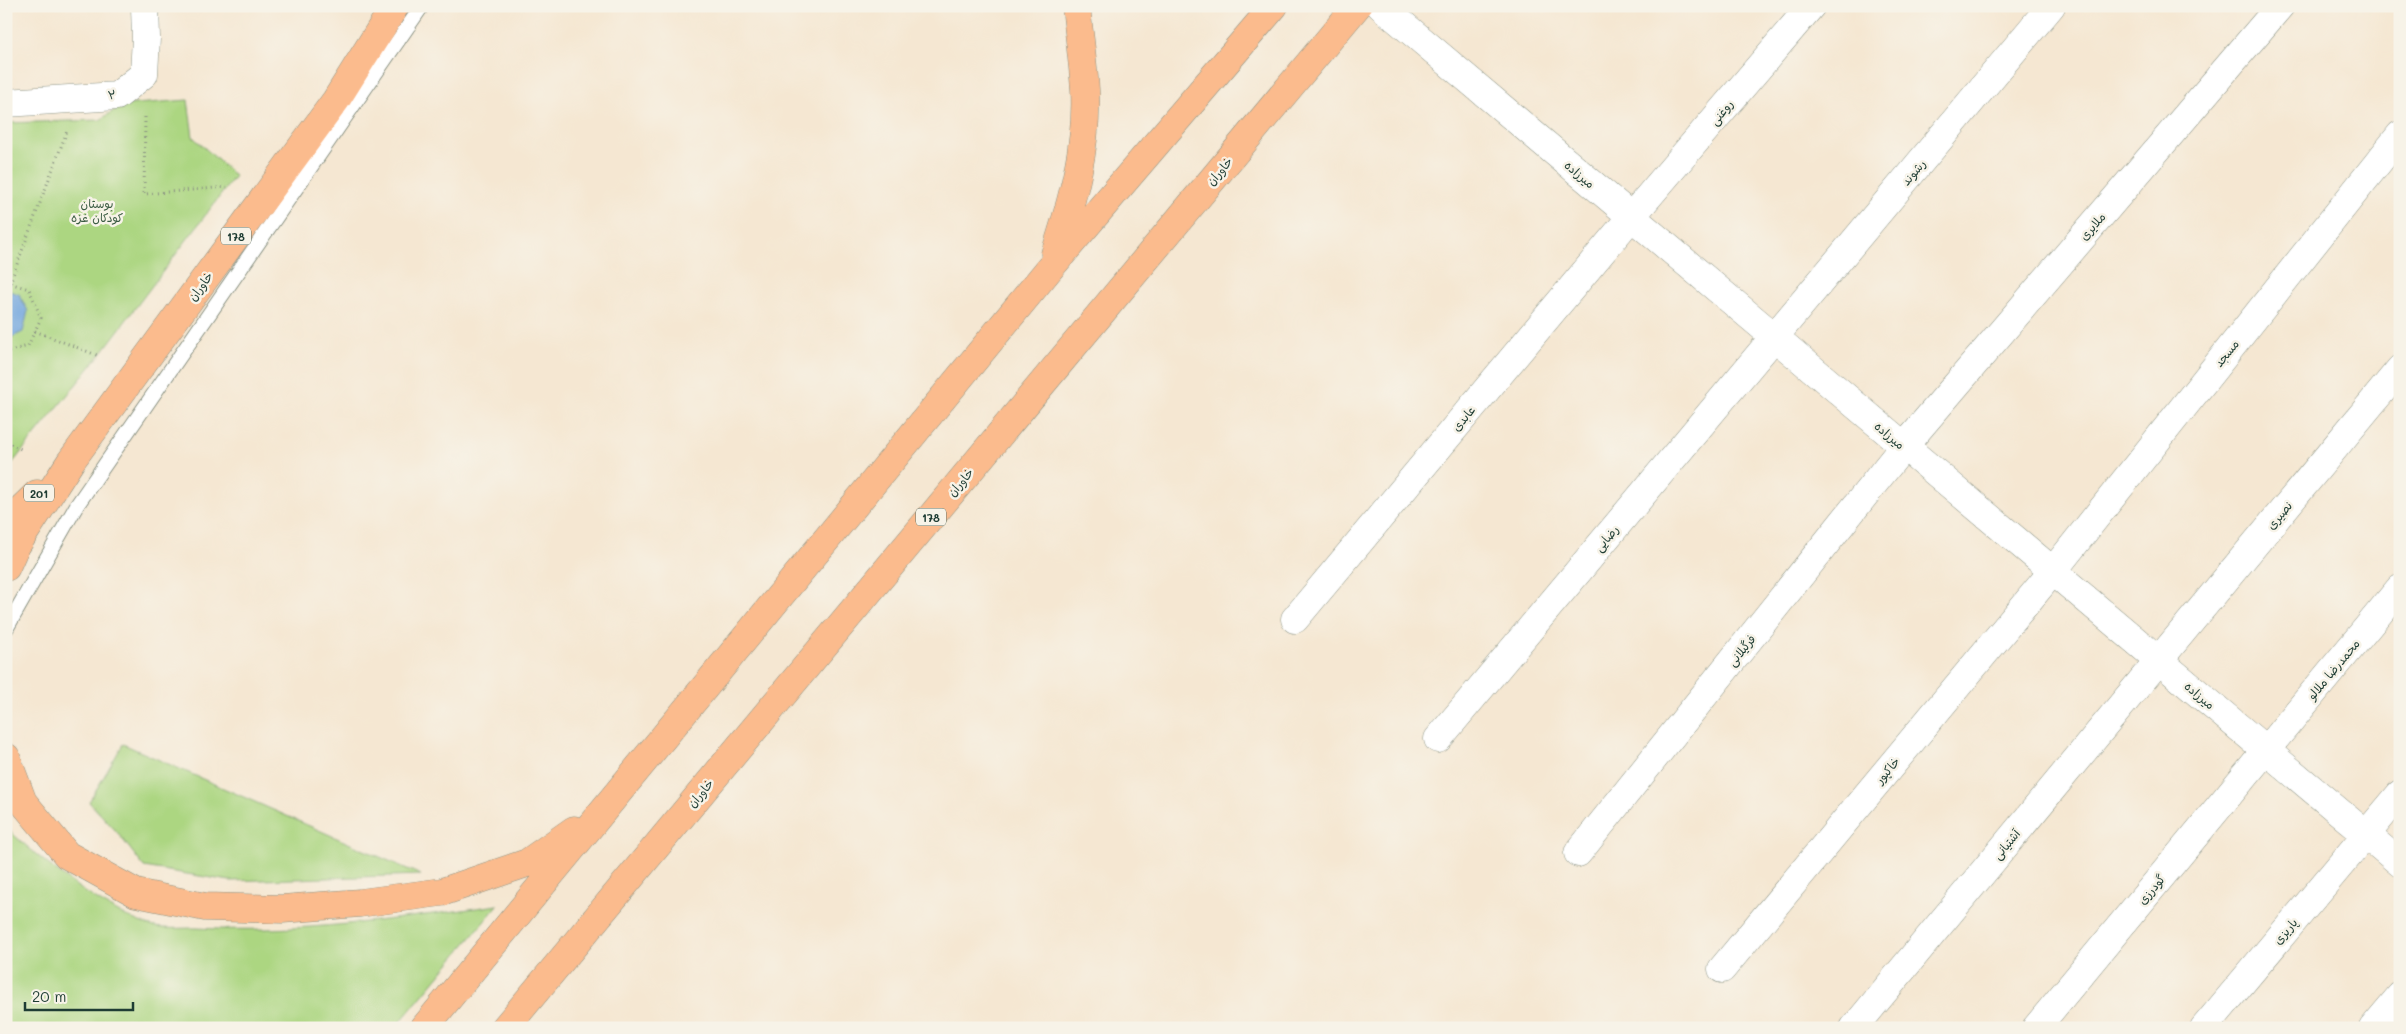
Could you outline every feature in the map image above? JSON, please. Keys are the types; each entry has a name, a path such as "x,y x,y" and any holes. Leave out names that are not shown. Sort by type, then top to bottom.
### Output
{"main road":[{"name":"خاوران","path":"6,567 14,550 71,462 336,100 395,6"},
{"path":"1050,268 1069,212 1081,151 1085,91 1076,6"},
{"path":"424,1028 1050,268 1274,6"},
{"name":"خاوران","path":"505,1028 1357,6"},
{"name":"201","path":"6,524 71,462"},
{"path":"6,757 23,802 67,855 136,893 205,907 282,908 360,903 442,892 527,863 604,808"}],"street":[{"name":"۲","path":"6,103 117,96 144,74 145,6"},
{"name":"میرزاده","path":"1381,6 2400,863"},
{"name":"روغنی","path":"1631,217 1811,6"},
{"name":"رشوند","path":"1775,337 2052,6"},
{"name":"ملایری","path":"1904,446 2280,6"},
{"name":"مسجد","path":"2053,571 2400,135"},
{"name":"عابدی","path":"1294,619 1631,217"},
{"name":"رضایی","path":"1438,740 1775,337"},
{"name":"نصیری","path":"2158,660 2400,370"},
{"name":"فرگیلانی","path":"1578,853 1904,446"},
{"name":"خاکپور","path":"1722,969 2053,571"},
{"name":"محمدرضا ملالو","path":"2266,750 2400,588"},
{"name":"آشتیانی","path":"1854,1028 2158,660"},
{"name":"گودرزی","path":"2036,1028 2266,750"},
{"name":"پاریزی","path":"2204,1028 2400,794"},
{"path":"2373,1028 2400,996"}],"lane":[{"path":"6,629 77,505 422,6"}],"path":[{"path":"144,113 144,194 227,187"},
{"path":"6,352 28,346 41,318 28,289 8,282 67,130"},
{"path":"35,331 99,356"},
{"path":"6,442 23,450"}],"green space":[{"name":"بوستان کودکان غزه","path":"188,100 193,137 235,176 99,356 6,471 6,123 100,120 122,105"},
{"path":"123,744 421,875 230,881 144,867 117,832 89,802"},
{"path":"7,829 39,857 90,896 127,917 158,928 272,929 310,927 385,920 498,905 395,1028 6,1028"}],"water":[{"path":"6,290 19,294 28,311 23,332 6,340"}]}
